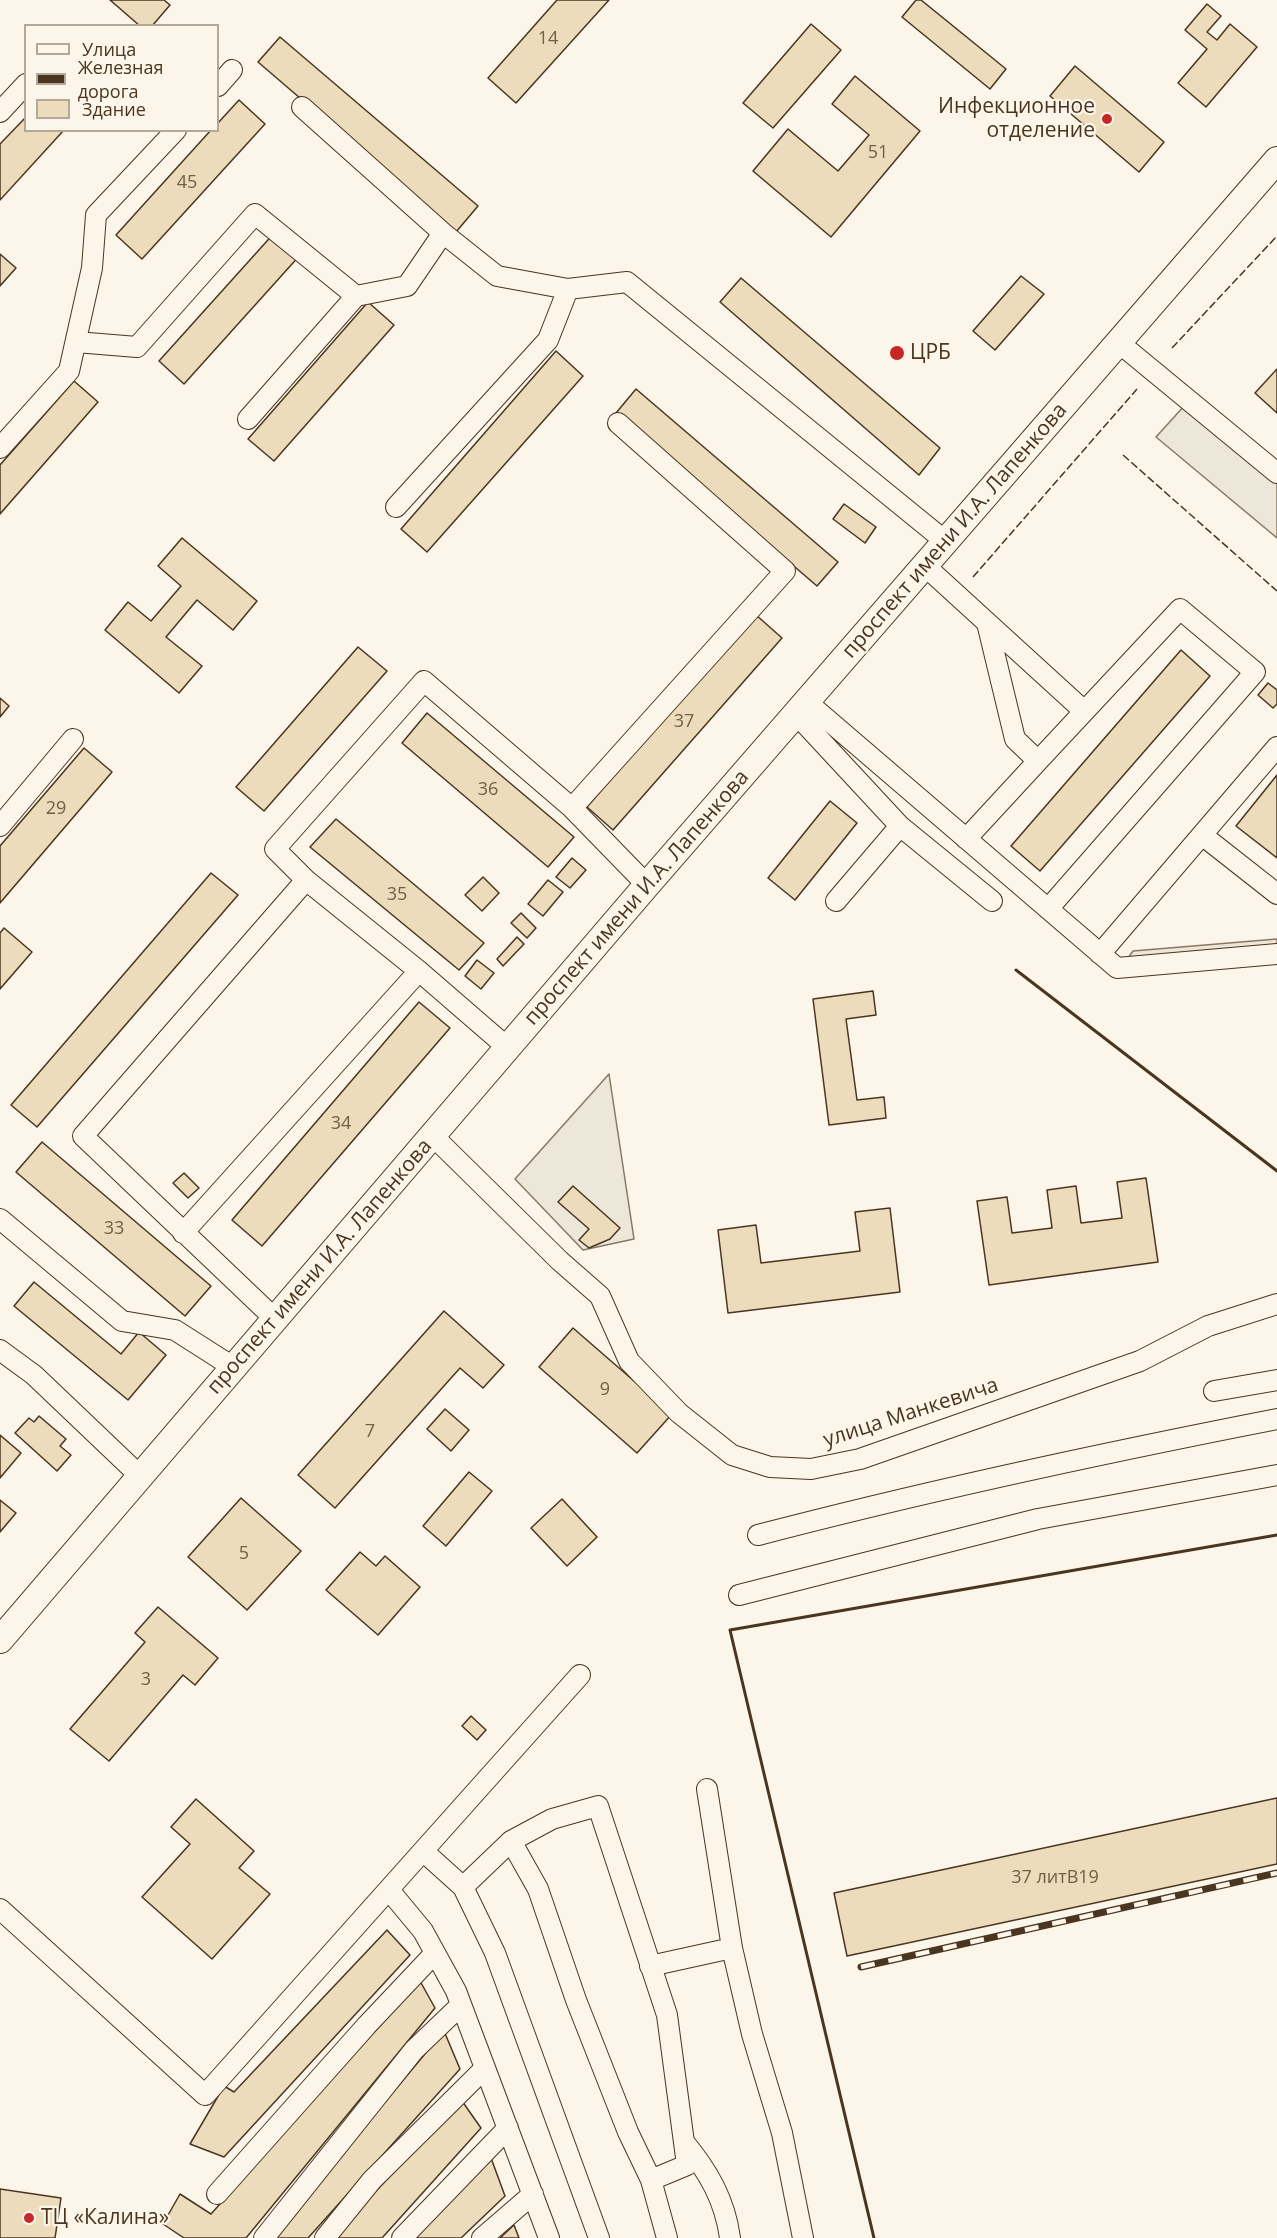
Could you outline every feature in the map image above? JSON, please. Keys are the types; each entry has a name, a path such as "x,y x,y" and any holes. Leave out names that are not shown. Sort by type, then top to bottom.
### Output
{"main road":[{"name":"проспект имени И.А. Лапенкова","path":"0,1640 274,1318 434,1137 647,885 1277,160"}],"street":[{"path":"219,85 232,70"},
{"path":"0,112 24,86"},
{"path":"302,107 443,233 497,276 568,289 627,282 945,541"},
{"path":"0,448 69,371 92,268 96,215 174,132"},
{"path":"76,342 137,347 255,213 356,296"},
{"path":"248,419 356,296 407,286 443,233"},
{"path":"396,507 548,340 568,289"},
{"path":"1118,342 1277,473"},
{"path":"572,808 785,571 618,423"},
{"path":"924,565 1084,711"},
{"path":"966,839 1180,609 1255,672 1048,909"},
{"path":"987,623 1016,739 1038,761"},
{"path":"508,1048 419,971 306,880 275,849 424,681 572,808 647,885"},
{"path":"801,708 900,826 992,901"},
{"path":"801,708 966,839 1117,968 1277,954"},
{"path":"0,826 73,739"},
{"path":"1100,954 1277,747"},
{"path":"836,901 900,826"},
{"path":"1202,835 1277,894"},
{"path":"274,1318 84,1136 306,880"},
{"path":"183,1233 419,971"},
{"name":"улица Манкевича","path":"434,1137 560,1261 600,1296 629,1361 679,1413 732,1455 770,1467 811,1469 860,1459 1140,1361 1208,1326 1277,1304"},
{"path":"0,1220 122,1321 175,1330 233,1367"},
{"path":"0,1350 34,1375 140,1476"},
{"path":"1214,1392 1277,1380"},
{"path":"758,1535 918,1493 1091,1455 1277,1419"},
{"path":"740,1595 1038,1519 1277,1474"},
{"path":"0,1910 205,2095 580,1675"},
{"path":"707,1789 732,1948 752,2034 782,2133 804,2238"},
{"path":"463,1887 511,1841 552,1818 598,1806 667,2015 687,2166 651,2180"},
{"path":"511,1841 538,1889 576,2000 628,2132 651,2180 667,2238"},
{"path":"423,1851 463,1887 495,1953 599,2238"},
{"path":"389,1890 423,1931 461,2005 549,2238"},
{"path":"651,1966 732,1948"},
{"path":"217,2194 367,2025 435,1953"},
{"path":"264,2238 414,2050 461,2005"},
{"path":"325,2238 372,2181 485,2068"},
{"path":"402,2238 508,2128"},
{"path":"684,2142 706,2168 727,2213 730,2238"},
{"path":"482,2238 533,2194"}],"shaded area":[{"path":"1185,405 1277,479 1277,538 1156,437"},
{"path":"1277,939 1277,954 1121,968 1133,951"},
{"path":"609,1074 634,1239 583,1250 515,1179"}],"building":[{"path":"110,0 164,0 170,5 154,24 138,24"},
{"path":"557,0 609,0 516,103 488,78"},
{"path":"916,0 921,0 1006,69 990,89 902,17"},
{"path":"1207,4 1221,16 1207,32 1217,40 1230,24 1257,47 1206,107 1178,83 1207,49 1185,30"},
{"path":"811,24 841,50 773,128 743,103"},
{"path":"280,37 478,206 456,232 258,62"},
{"name":"Инфекционное отделение","path":"1075,66 1164,142 1139,172 1050,96"},
{"path":"855,76 920,131 831,237 753,171 788,129 838,171 869,135 832,104"},
{"path":"239,100 265,124 142,259 116,235 209,132 219,132 219,122"},
{"path":"24,119 24,132 62,132 0,200 0,144"},
{"path":"276,231 301,254 184,384 159,361"},
{"path":"0,254 16,268 0,286"},
{"path":"1021,276 1044,294 995,350 973,331"},
{"path":"741,278 940,448 919,475 720,302"},
{"path":"368,302 394,325 274,461 248,439"},
{"path":"556,351 583,376 427,552 401,529"},
{"path":"1277,369 1277,413 1255,393"},
{"path":"74,381 98,402 0,514 0,465"},
{"path":"636,389 838,562 817,586 616,413"},
{"path":"844,504 876,527 865,543 833,519"},
{"path":"182,538 257,601 233,630 197,600 166,637 202,666 179,693 105,630 128,602 151,621 181,586 158,566"},
{"path":"755,614 782,638 613,830 587,807"},
{"path":"358,647 387,671 264,811 236,787"},
{"path":"1181,650 1210,676 1040,871 1011,846"},
{"path":"1268,683 1277,690 1277,704 1273,708 1258,695"},
{"path":"0,698 9,706 0,717"},
{"path":"427,713 574,837 548,867 402,743"},
{"path":"84,748 112,772 0,903 0,846"},
{"path":"1277,775 1277,858 1236,826"},
{"path":"830,801 857,823 795,900 768,878"},
{"path":"336,819 484,943 459,970 310,847"},
{"path":"572,858 586,870 570,888 556,877"},
{"path":"211,873 238,895 37,1127 11,1105"},
{"path":"483,877 499,893 482,911 465,895"},
{"path":"548,880 563,892 543,916 528,904"},
{"path":"521,913 536,928 527,938 511,923"},
{"path":"4,928 32,952 0,989 0,933"},
{"path":"517,937 524,944 503,966 497,959"},
{"path":"477,960 494,973 481,989 465,976"},
{"path":"873,991 876,1015 846,1019 857,1100 884,1097 886,1118 829,1125 813,999"},
{"path":"419,1002 450,1028 262,1246 232,1220"},
{"path":"42,1142 211,1286 185,1316 16,1172"},
{"path":"184,1173 199,1188 188,1198 173,1183"},
{"path":"1146,1178 1158,1262 989,1285 977,1201 1007,1197 1012,1233 1052,1228 1047,1190 1076,1186 1081,1223 1122,1218 1117,1182"},
{"path":"573,1186 620,1228 610,1239 589,1248 579,1240 589,1229 558,1202"},
{"path":"890,1208 900,1292 728,1313 718,1230 756,1225 761,1263 860,1251 855,1212"},
{"path":"34,1282 121,1354 139,1332 166,1355 128,1400 14,1306"},
{"path":"444,1311 504,1365 483,1388 460,1368 335,1508 298,1475"},
{"path":"573,1328 672,1414 637,1453 539,1367"},
{"path":"445,1409 469,1430 451,1451 427,1429"},
{"path":"39,1416 66,1439 60,1446 71,1455 57,1471 15,1433 29,1418 34,1422"},
{"path":"0,1435 21,1453 0,1478"},
{"path":"469,1472 492,1491 446,1546 423,1526"},
{"path":"241,1498 301,1551 247,1610 188,1557"},
{"path":"562,1499 597,1537 567,1566 531,1528"},
{"path":"0,1500 16,1513 0,1532"},
{"path":"360,1552 376,1566 385,1556 420,1587 378,1635 326,1590"},
{"path":"158,1607 218,1658 195,1685 183,1675 109,1761 70,1729 145,1642 135,1633"},
{"path":"471,1716 486,1730 477,1740 462,1726"},
{"path":"1277,1798 1277,1864 847,1956 834,1893"},
{"path":"196,1799 254,1851 239,1868 270,1894 212,1959 142,1897 190,1844 171,1827"},
{"path":"387,1930 410,1955 224,2157 190,2144 224,2086 234,2092"},
{"path":"420,1981 435,2008 246,2238 184,2238 163,2224 180,2194 211,2214"},
{"path":"444,2031 460,2069 308,2238 272,2238"},
{"path":"462,2101 481,2128 382,2238 331,2238"},
{"path":"491,2158 505,2196 461,2238 409,2238"},
{"name":"ТЦ «Калина»","path":"0,2189 61,2198 55,2238 0,2238"},
{"path":"514,2225 519,2238 500,2238"}],"railway":[{"path":"861,1967 1277,1873"}],"fence":[{"path":"1172,348 1277,236"},
{"path":"973,577 1137,389"},
{"path":"1123,455 1277,591"}],"wall":[{"path":"1016,970 1277,1171"},
{"path":"874,2238 730,1630 1277,1535"}],"place":[{"name":"Инфекционное отделение","path":"1107,119"},
{"name":"ЦРБ","path":"897,353"},
{"name":"ТЦ «Калина»","path":"29,2218"}]}
